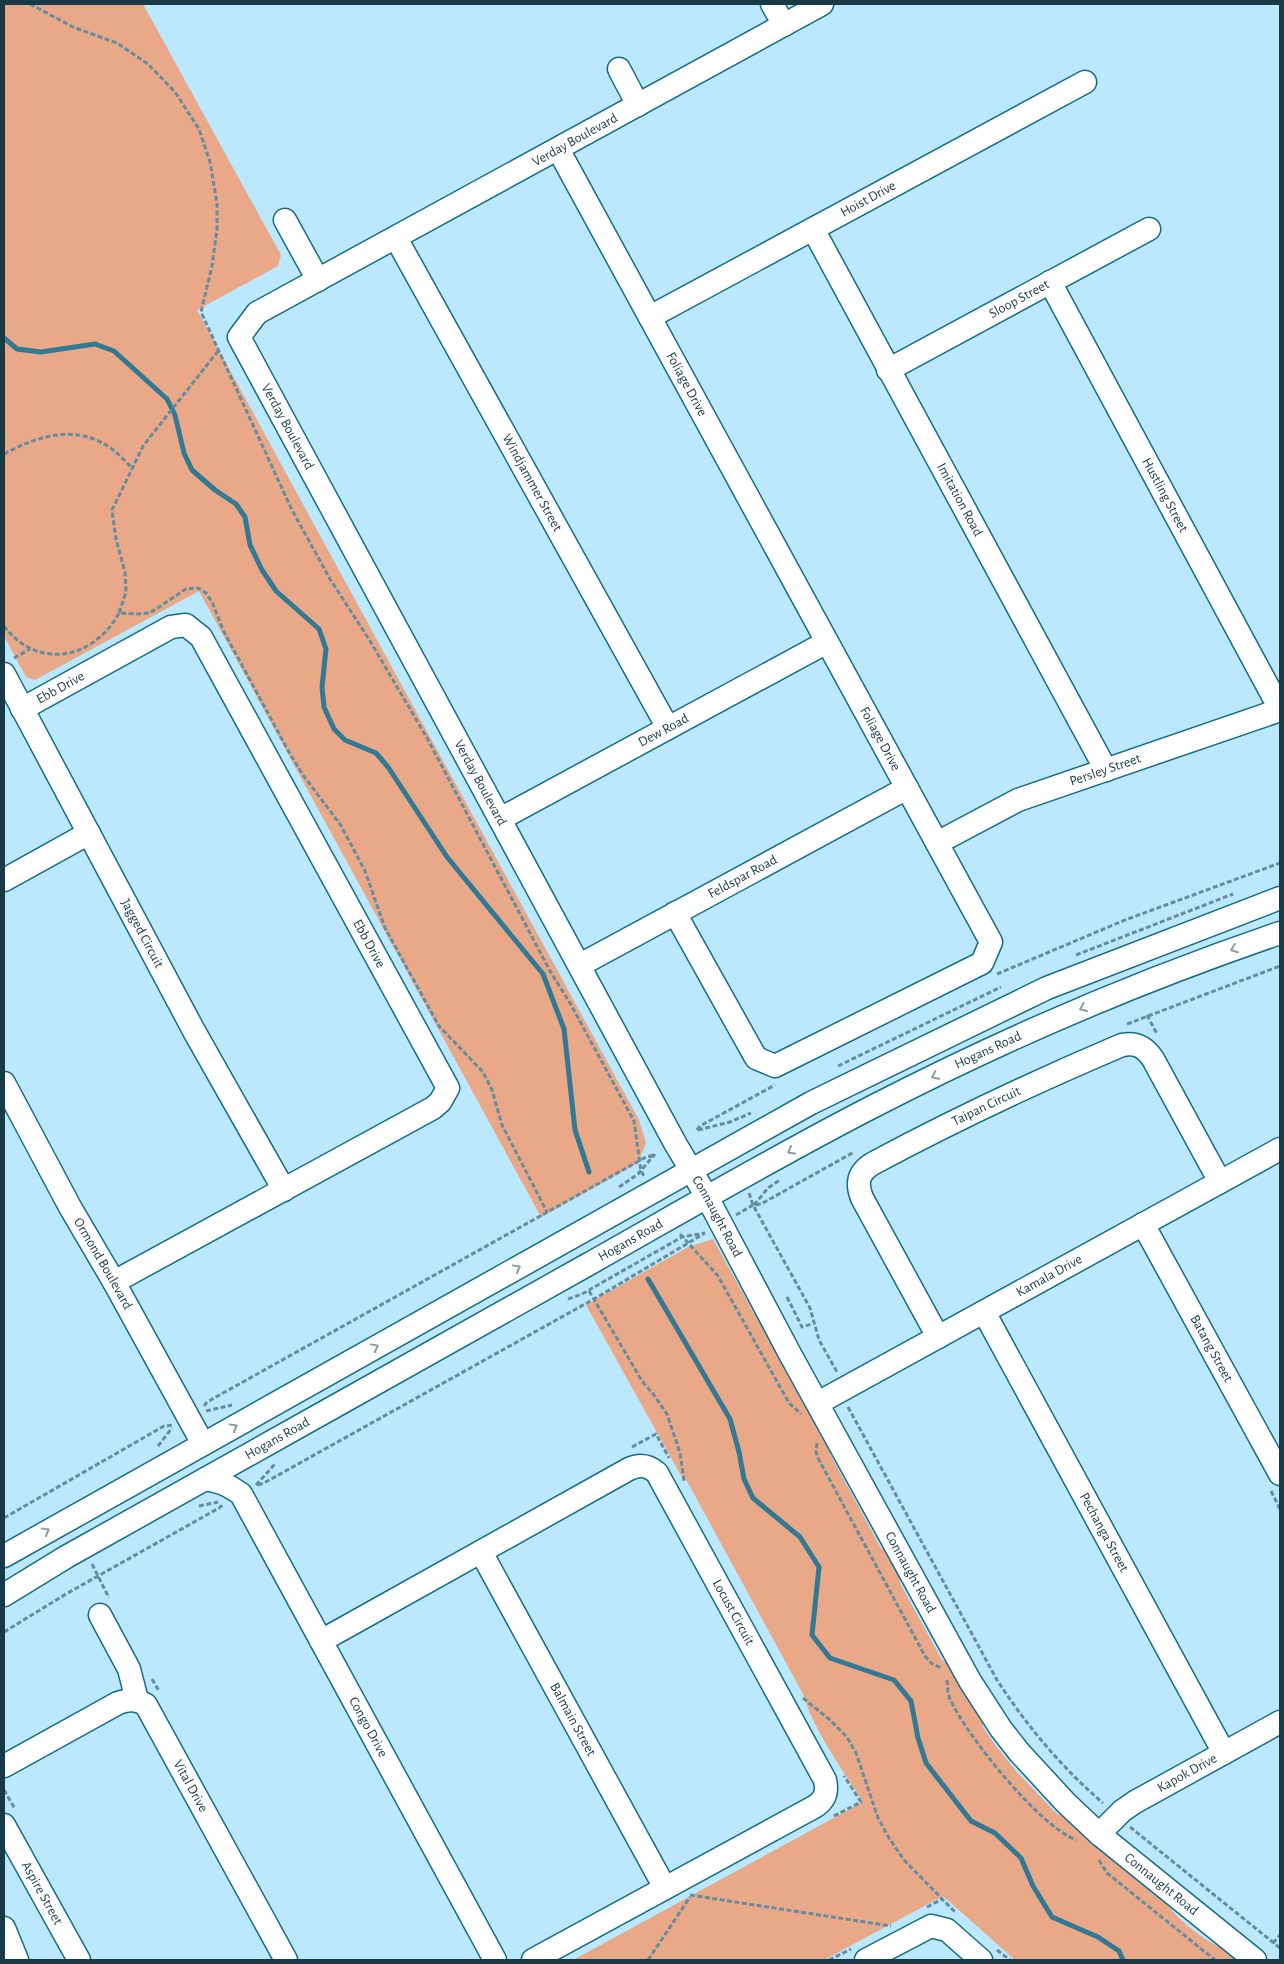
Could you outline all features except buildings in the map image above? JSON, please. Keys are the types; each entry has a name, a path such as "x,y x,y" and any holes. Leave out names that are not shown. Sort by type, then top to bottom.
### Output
{"street":[{"path":"772,4 784,25"},
{"name":"Verday Boulevard","path":"659,1111 239,337 257,312 396,238 822,4"},
{"path":"619,69 638,105"},
{"name":"Hoist Drive","path":"650,317 1085,82"},
{"name":"Foliage Drive","path":"558,149 991,942 982,963 775,1066 756,1058 675,913"},
{"path":"285,220 318,280"},
{"name":"Sloop Street","path":"888,370 1149,228"},
{"name":"Imitation Road","path":"813,229 1106,770"},
{"name":"Windjammer Street","path":"396,238 668,728"},
{"name":"Hustling Street","path":"1050,282 1280,709"},
{"name":"Ebb Drive","path":"22,709 171,627 186,625 201,637 448,1088 440,1102 432,1108 114,1282"},
{"name":"Dew Road","path":"500,819 827,642"},
{"name":"Jagged Circuit","path":"7,677 22,709 198,1039 284,1190"},
{"name":"Persley Street","path":"936,843 1018,800 1280,709"},
{"name":"Feldspar Road","path":"580,965 906,788"},
{"path":"4,880 89,833"},
{"path":"4,1556 811,1103 1047,988 1280,898"},
{"name":"Hogans Road","path":"4,1595 66,1557 707,1197 876,1105 1008,1041 1165,974 1280,933"},
{"name":"Taipan Circuit","path":"938,1337 858,1188 858,1178 865,1168 872,1164 953,1121 1041,1080 1122,1045 1133,1044 1145,1048 1153,1059 1220,1182"},
{"name":"Ormond Boulevard","path":"4,1083 70,1207 114,1282 203,1444"},
{"name":"Connaught Road","path":"659,1111 951,1649 984,1704 1034,1770 1099,1834 1256,1960"},
{"name":"Kamala Drive","path":"822,1410 938,1337 1280,1149"},
{"name":"Batang Street","path":"1144,1224 1280,1474"},
{"name":"Pechanga Street","path":"984,1312 1224,1753"},
{"path":"241,1494 243,1476 254,1452"},
{"name":"Locust Circuit","path":"321,1641 634,1467 648,1466 660,1477 825,1780 827,1790 823,1799 814,1808 678,1888 533,1960"},
{"name":"Congo Drive","path":"205,1479 219,1480 241,1494 495,1960"},
{"name":"Balmain Street","path":"481,1552 678,1888"},
{"path":"4,1766 118,1703 136,1700 129,1669 100,1615"},
{"name":"Vital Drive","path":"136,1700 146,1705 150,1711 286,1960"},
{"name":"Kapok Drive","path":"1099,1834 1135,1802 1280,1722"},
{"name":"Aspire Street","path":"4,1825 79,1960"},
{"path":"866,1960 931,1926 947,1930 986,1953"},
{"path":"4,1928 17,1960"}],"path":[{"path":"137,456 218,351"},
{"path":"4,454 25,442 59,433 90,437 110,448 132,468"},
{"path":"4,626 10,634 31,649 44,654 69,653 85,648 98,640 113,624 119,612"},
{"path":"7,677 31,649"},
{"path":"995,975 1134,916 1280,863"},
{"path":"697,1130 700,1126 777,1084"},
{"path":"712,1126 726,1151"},
{"path":"198,1412 207,1402 646,1157 655,1154"},
{"path":"742,1178 753,1205 810,1308 819,1340 837,1372"},
{"path":"753,1205 768,1188 782,1178"},
{"path":"4,1632 66,1594 241,1494 594,1299 706,1233"},
{"path":"588,1291 642,1381 667,1414 680,1452 684,1482"},
{"path":"787,1297 802,1328 815,1323"},
{"path":"822,1410 847,1406 977,1644 1009,1698 1042,1742 1079,1783 1117,1816 1280,1948"},
{"path":"4,1518 164,1426 174,1425"},
{"path":"800,1695 839,1729 852,1745 862,1767 878,1818 895,1848 918,1876 962,1918"},
{"path":"648,1960 678,1888 891,1926"},
{"path":"1273,1943 1280,1935"},
{"path":"986,1953 1010,1960"}],"shaded area":[{"path":"4,4 143,4 281,255 278,266 197,310 639,1120 646,1143 638,1163 541,1217 199,591 35,680 26,677 4,636"},
{"path":"713,1239 760,1324 830,1443 830,1454 881,1548 895,1563 899,1572 900,1583 942,1660 951,1665 982,1716 983,1727 996,1746 1016,1771 1057,1814 1067,1815 1155,1889 1176,1915 1189,1927 1205,1939 1243,1960 1015,1960 943,1896 824,1960 573,1960 863,1802 821,1736 803,1694 687,1481 680,1474 586,1305 688,1247"}],"waterway":[{"path":"4,338 17,349 41,352 95,344 114,351 167,399 175,415 184,453 192,470 215,490 236,504 245,517 250,545 262,570 276,591 319,629 326,649 322,687 324,707 334,729 345,740 376,753 388,767 447,857 543,974 564,1029 575,1130 589,1172"},
{"path":"648,1279 730,1419 744,1479 753,1498 800,1537 819,1567 812,1635 830,1658 894,1680 911,1701 918,1738 926,1763 971,1821 995,1833 1021,1858 1033,1886 1052,1917 1098,1937 1119,1951 1123,1960"}]}
